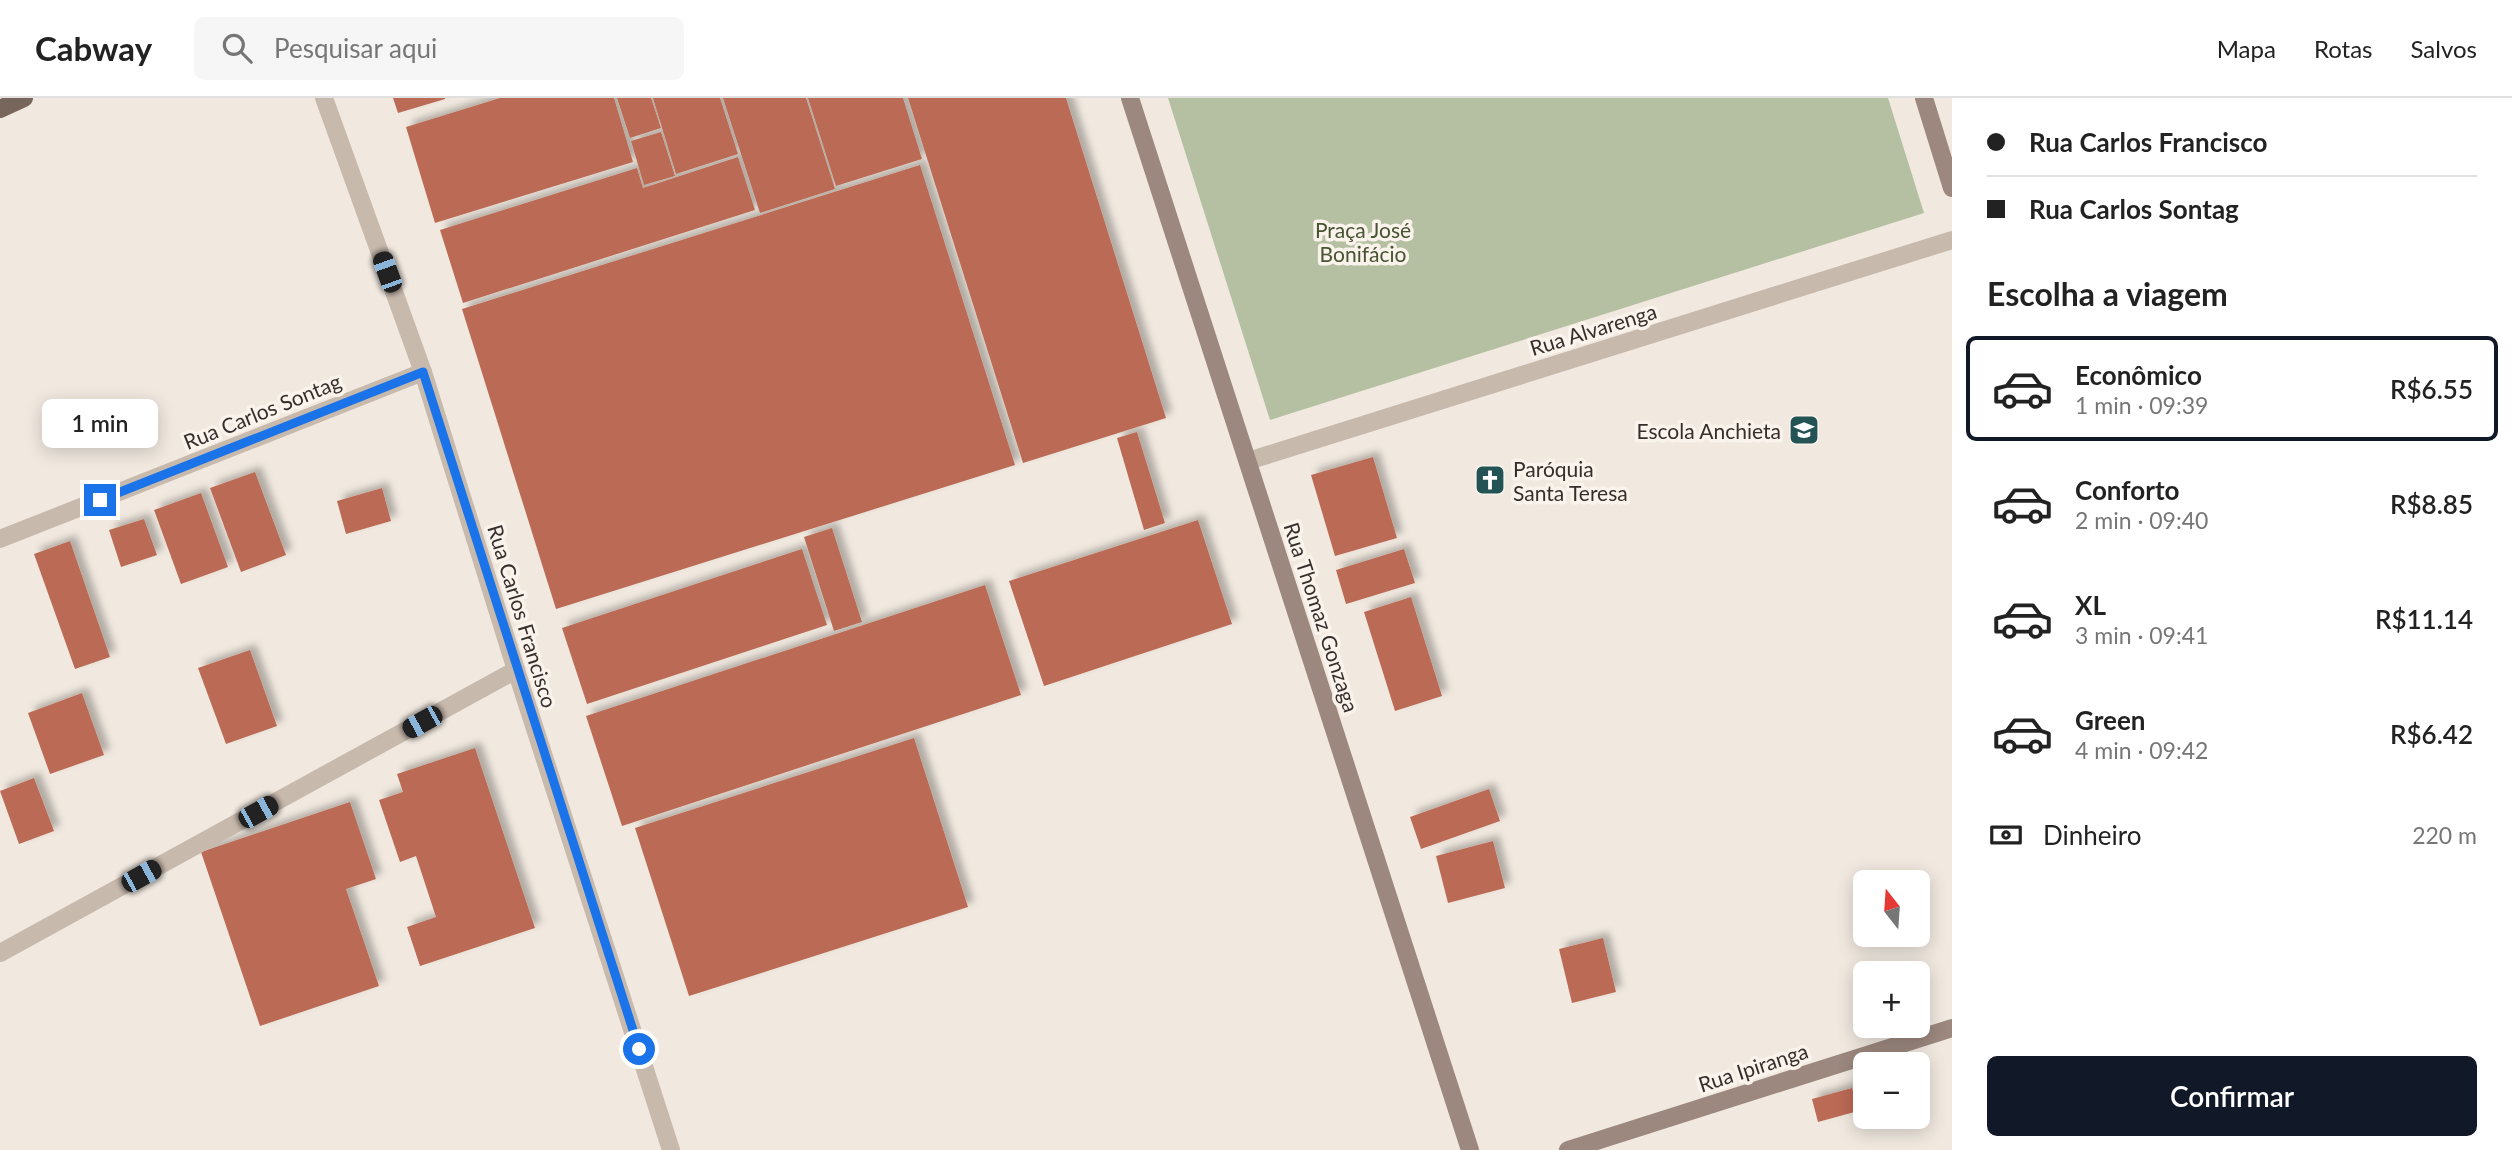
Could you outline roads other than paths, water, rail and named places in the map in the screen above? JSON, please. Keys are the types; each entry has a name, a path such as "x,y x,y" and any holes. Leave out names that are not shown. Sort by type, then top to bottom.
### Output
{"main road":[{"path":"0,109 24,98"}],"street":[{"name":"Rua Carlos Francisco","path":"324,98 423,372 671,1150"},
{"name":"Rua Thomaz Gonzaga","path":"1130,98 1470,1150"},
{"path":"1924,98 1952,188"},
{"name":"Rua Alvarenga","path":"1248,461 1952,240"},
{"name":"Rua Carlos Sontag","path":"0,539 423,372"},
{"path":"0,953 516,670"},
{"name":"Rua Ipiranga","path":"1568,1150 1952,1028"}],"place":[{"name":"Escola Anchieta","path":"1804,430"},
{"name":"Paróquia Santa Teresa","path":"1490,480"}],"park label":[{"name":"Praça José Bonifácio","path":"1363,241"}]}
